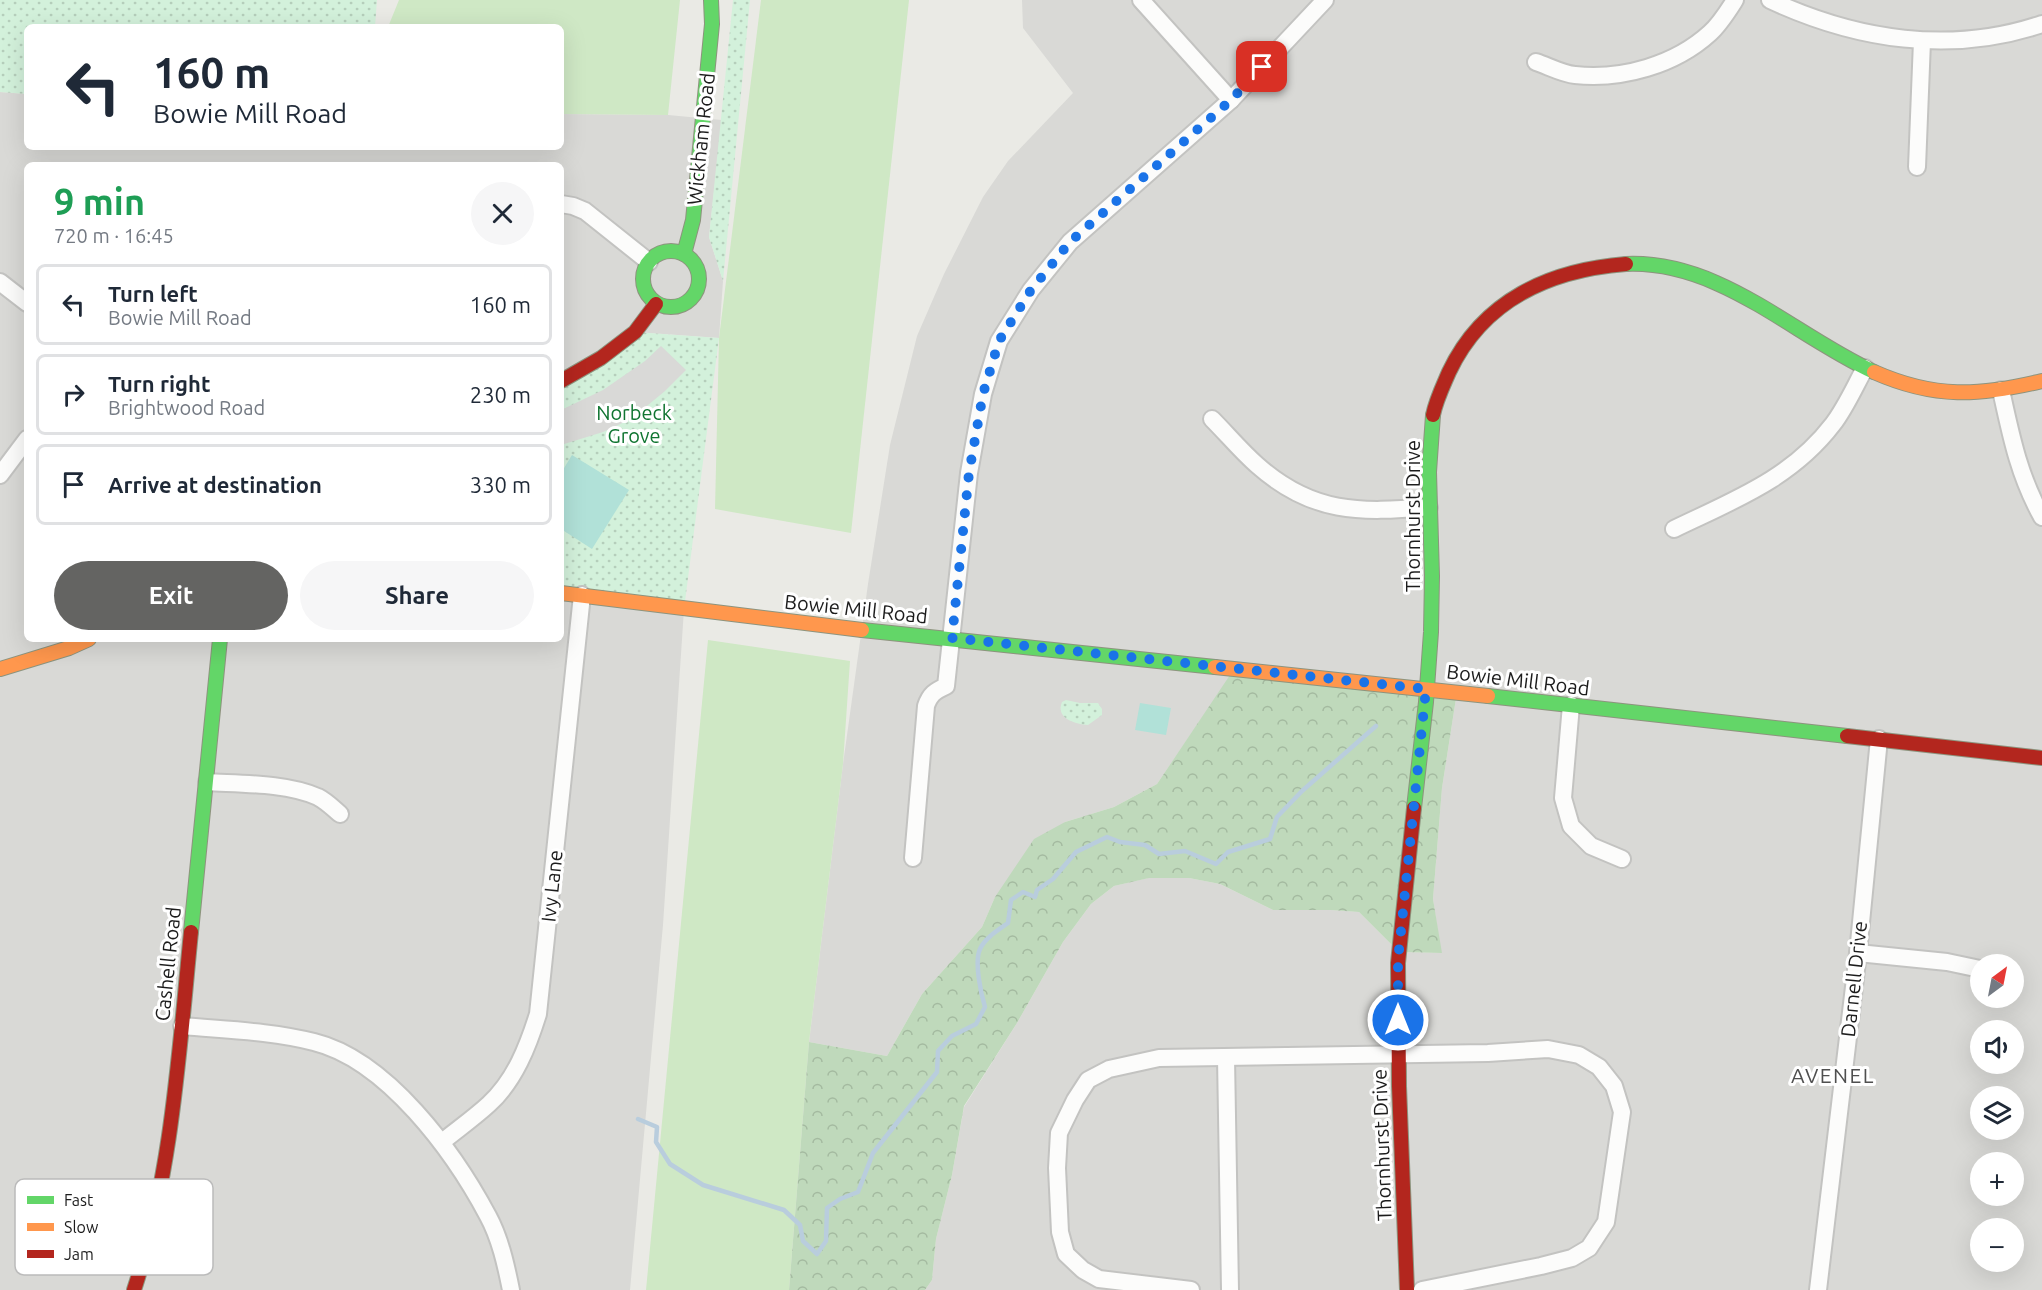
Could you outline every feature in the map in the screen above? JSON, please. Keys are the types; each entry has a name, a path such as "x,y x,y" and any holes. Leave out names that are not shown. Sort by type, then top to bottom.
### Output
{"street":[{"name":"Wickham Road","path":"684,254 693,220 712,24 711,0"},
{"name":"Wickham Road","path":"712,24 719,17 720,0"},
{"path":"1141,0 1231,100"},
{"path":"913,858 926,706 929,697 935,691 946,686 969,473 983,394 999,341 1031,290 1070,242 1231,100 1325,0"},
{"path":"1536,62 1574,75 1606,75 1636,71 1676,57 1699,42 1711,32 1735,0"},
{"path":"1770,0 1820,22 1849,30 1922,41 1960,41 2016,33 2042,24"},
{"path":"1917,167 1922,41"},
{"path":"564,205 585,211 649,262"},
{"path":"677,251 684,254 697,267 699,285 696,293 691,300 674,308 656,304 648,295 643,284 643,272 649,262 661,252 677,251"},
{"name":"Thornhurst Drive","path":"1407,1290 1398,1055 1398,960 1426,689 1432,596 1429,453 1435,407 1456,359 1477,329 1518,296 1542,282 1567,273 1614,263 1659,265 1693,273 1728,288 1865,368 1902,383 1934,391 1970,393 2001,390 2042,381"},
{"path":"0,282 24,301"},
{"path":"564,379 601,358 634,332 656,304"},
{"path":"1674,529 1761,487 1794,465 1833,423 1865,368"},
{"path":"2001,390 2014,453 2028,492 2042,517"},
{"path":"1212,419 1256,465 1309,500 1347,509 1389,510 1429,507"},
{"path":"0,476 24,443"},
{"name":"Bowie Mill Road","path":"564,593 684,609 2042,758"},
{"name":"Ivy Lane","path":"442,1142 491,1103 511,1077 528,1046 538,1014 582,595"},
{"path":"0,669 82,642"},
{"name":"Cashell Road","path":"164,1179 182,1026 220,642"},
{"path":"1571,705 1563,798 1571,826 1591,846 1622,859"},
{"name":"Darnell Drive","path":"1818,1290 1858,953 1879,739"},
{"path":"207,782 293,790 319,797 340,814"},
{"path":"1858,953 1947,962 1970,967"},
{"path":"182,1026 274,1035 315,1042 340,1052 384,1080 442,1142 489,1217 504,1259 511,1290"},
{"path":"1191,1290 1099,1279 1083,1270 1066,1254 1059,1232 1059,1133 1088,1080 1109,1069 1159,1058 1488,1053 1548,1049 1579,1055 1599,1067 1614,1086 1622,1112 1606,1222 1589,1248 1562,1261 1422,1290"},
{"path":"1226,1058 1230,1290"},
{"name":"Cashell Road","path":"134,1290 139,1275"}],"shaded area":[{"path":"1022,0 2042,0 2042,1290 925,1290 932,1280 936,1239 952,1175 964,1107 1017,1023 1063,942 1091,904 1114,886 1148,878 1189,878 1220,884 1273,910 1359,912 1399,952 1441,953 1433,899 1442,788 1457,692 1212,703 1157,784 1114,807 1065,822 995,897 982,927 922,994 887,1056 809,1042 868,584 890,445 917,336 944,274 983,197 1008,161 1073,93 1023,28"},
{"path":"0,92 24,94 24,150 564,150 564,114 668,115 722,120 709,237 723,281 719,338 635,332 564,379 564,162 24,162 24,642 564,642 564,593 684,609 663,925 630,1290 0,1290"},
{"path":"661,346 686,370 631,419 603,432 564,444 564,409 603,390 645,361"},
{"path":"572,455 629,490 592,549 564,531 564,468"},
{"path":"1140,703 1171,708 1166,735 1135,730"}],"green space":[{"path":"0,0 377,0 375,24 24,24 24,94 0,92"},
{"path":"399,0 680,0 668,115 564,114 564,24 389,24"},
{"path":"733,0 750,0 723,281 709,237"},
{"path":"761,0 909,0 851,533 715,509 719,338"},
{"name":"Norbeck Grove","path":"635,332 719,338 684,609 564,593 564,379"},
{"path":"708,640 850,661 843,764 809,1042 789,1290 646,1290"},
{"path":"1234,669 1457,692 1442,788 1433,899 1442,953 1399,952 1359,912 1273,910 1220,884 1189,878 1149,878 1114,886 1091,904 1063,942 1017,1023 964,1106 952,1175 936,1239 932,1280 925,1290 789,1290 809,1042 887,1056 922,994 982,927 995,897 1034,839 1065,822 1114,807 1157,784"},
{"path":"1066,700 1098,703 1102,709 1102,715 1088,725 1072,722 1061,712 1062,702"}],"waterway":[{"path":"638,1119 657,1127 656,1142 670,1164 703,1185 784,1210 800,1225 803,1241 817,1254 826,1241 827,1208 840,1199 858,1192 873,1153 937,1072 938,1051 952,1036 976,1024 985,1007 979,978 978,955 985,941 1008,923 1011,900 1023,892 1035,897 1037,890 1053,879 1076,852 1107,837 1120,842 1145,845 1159,854 1185,851 1216,864 1228,852 1270,839 1277,817 1302,791 1376,726"}],"traffic: fast":[{"path":"684,254 693,220 712,24 711,0"},
{"path":"665,251 677,251 687,255 695,263 699,279 695,295 687,303 677,307 665,307 655,303 647,295 643,285 643,273 647,263 655,255 665,251"},
{"path":"1626,264 1660,266 1693,274 1724,287 1874,372"},
{"path":"1414,808 1431,632 1429,472 1433,415"},
{"path":"862,630 1215,667"},
{"path":"191,932 220,642"},
{"path":"1488,696 1847,736"}],"traffic: slow":[{"path":"1874,372 1896,381 1937,391 1977,392 2042,381"},
{"path":"564,593 862,630"},
{"path":"0,669 82,642"},
{"path":"1215,667 1488,696"}],"traffic: jam":[{"path":"1433,415 1449,372 1463,347 1480,326 1500,308 1522,293 1571,273 1626,264"},
{"path":"564,379 601,358 635,332 656,304"},
{"path":"1847,736 2042,758"},
{"path":"1407,1290 1399,1086 1398,963 1414,808"},
{"path":"162,1179 178,1067 191,932"},
{"path":"134,1290 138,1275"}],"district":[{"name":"AVENEL","path":"1833,1076"}],"route":[{"path":"1262,67 1231,100 1070,242 1031,290 999,341 983,394 969,473 952,638 1426,689 1398,960 1398,1020"}]}
